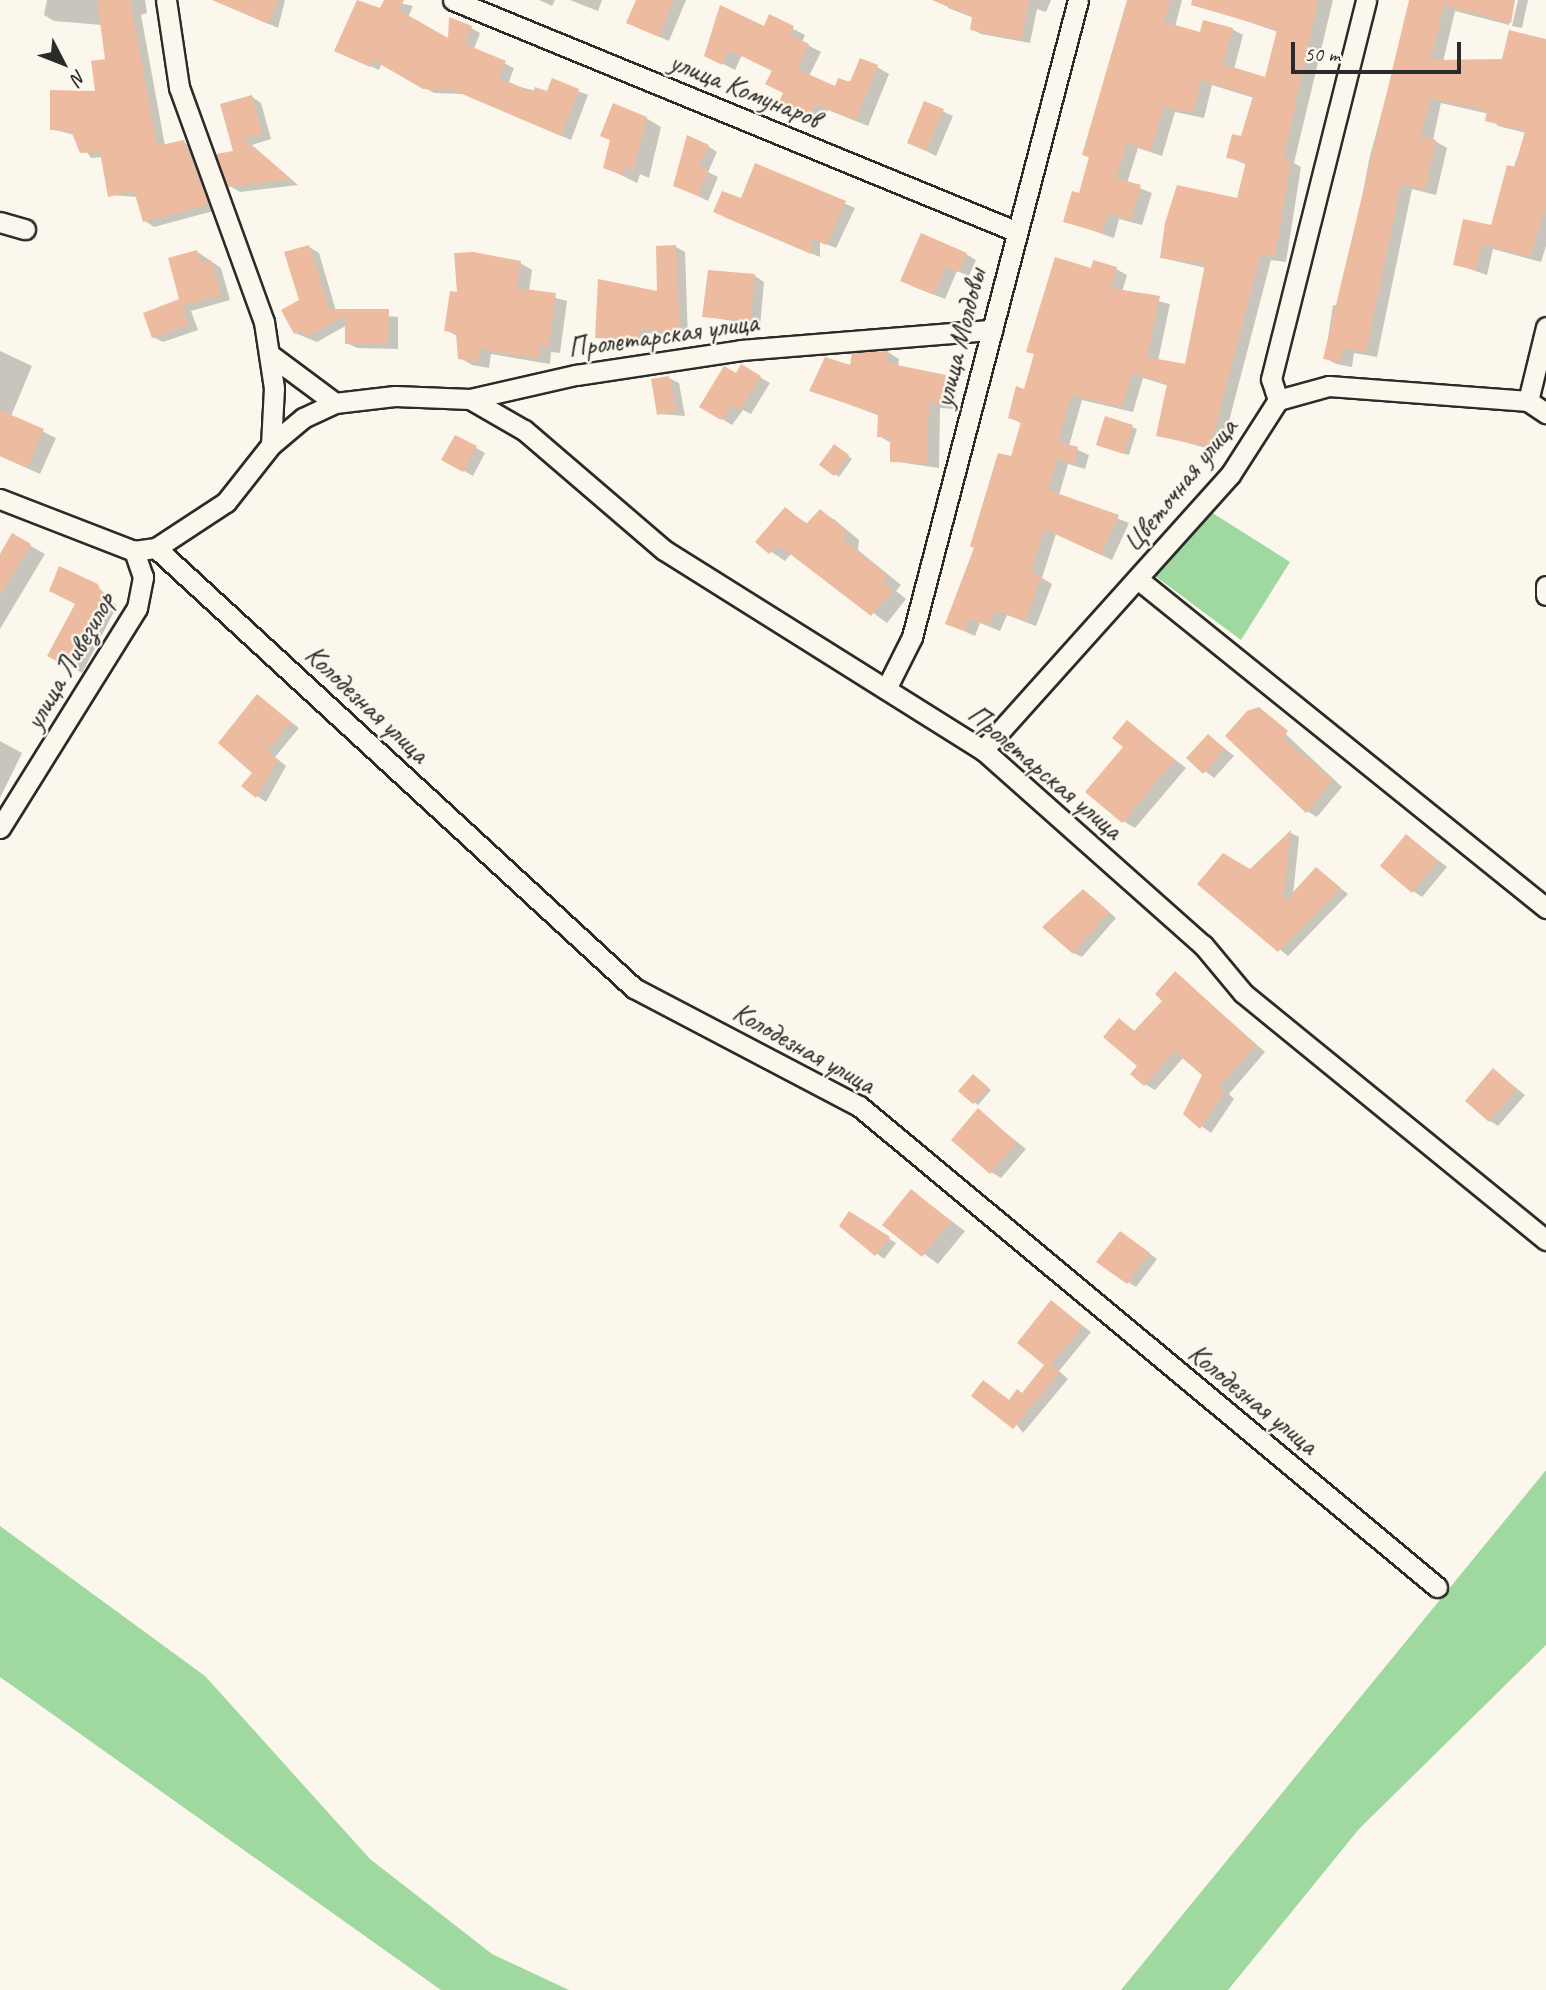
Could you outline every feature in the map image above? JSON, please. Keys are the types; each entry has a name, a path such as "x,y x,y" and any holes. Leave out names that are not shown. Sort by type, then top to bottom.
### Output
{"street":[{"path":"166,0 179,87 264,322 269,354 271,444"},
{"name":"улица Комунаров","path":"453,0 1015,231"},
{"name":"улица Молдовы","path":"888,685 912,637 1015,231 1078,0"},
{"path":"1366,0 1271,379 1278,400 1329,386 1528,401 1546,412"},
{"path":"0,222 24,229"},
{"path":"1528,401 1546,327"},
{"name":"Пролетарская улица","path":"134,551 156,548 226,502 271,444 303,418 335,403 395,396 470,399 576,374 741,350 992,330"},
{"path":"269,354 335,403"},
{"name":"Пролетарская улица","path":"470,399 524,430 664,550 888,685 983,750 1203,945 1244,993 1546,1240"},
{"name":"Цветочная улица","path":"983,750 1139,580 1230,475 1278,400"},
{"path":"0,499 134,551"},
{"name":"Колодезная улица","path":"156,548 634,988 859,1106 1437,1587"},
{"name":"улица Ливезилор","path":"0,828 137,608 143,577 134,551"},
{"path":"1139,580 1546,908"},
{"path":"1546,586 1546,595"}],"green space":[{"path":"1211,512 1290,562 1241,640 1155,576"},
{"path":"1546,1470 1546,1645 1359,1829 1228,1990 1121,1990"},
{"path":"0,1526 205,1676 370,1859 492,1954 569,1990 441,1990 0,1677"}],"building":[{"path":"97,0 130,0 157,146 184,140 209,205 143,222 134,191 108,197 100,152 80,153 71,131 50,130 50,90 95,91 91,61 105,59"},
{"path":"212,0 278,0 268,24"},
{"path":"357,0 380,8 384,0 404,0 399,10 448,38 449,17 472,26 465,44 506,61 499,78 533,92 535,87 547,91 552,78 579,89 561,136 453,90 423,89 373,60 370,67 334,51"},
{"path":"636,0 674,0 659,37 626,23"},
{"path":"932,0 1029,0 1021,40 970,30 972,17"},
{"path":"1127,0 1170,0 1164,22 1200,32 1203,20 1233,28 1223,64 1265,77 1277,30 1191,5 1192,0 1318,0 1284,157 1291,159 1275,257 1261,254 1210,447 1156,436 1167,384 1132,373 1122,407 1071,395 1058,442 1078,447 1074,464 1057,459 1048,490 1119,515 1101,555 1044,529 1031,572 1042,576 1025,621 995,610 989,626 969,618 964,631 945,624 974,548 970,546 998,453 1011,456 1021,422 1008,418 1016,386 1024,389 1034,354 1026,352 1055,257 1091,268 1093,260 1117,267 1111,288 1160,296 1147,357 1185,364 1205,264 1160,258 1165,223 1177,185 1237,198 1246,162 1226,158 1232,134 1241,136 1253,96 1201,80 1193,113 1164,107 1151,151 1127,143 1116,178 1141,185 1131,220 1108,214 1102,233 1063,222 1072,191 1079,193 1089,157 1082,155"},
{"path":"1409,0 1445,0 1431,60 1502,59 1509,30 1546,39 1546,206 1530,257 1482,244 1476,270 1453,265 1463,219 1491,225 1507,165 1515,167 1525,131 1485,121 1487,111 1430,98 1421,136 1436,140 1425,190 1401,184 1366,352 1343,348 1341,362 1323,359"},
{"path":"1446,0 1515,0 1511,23 1446,6"},
{"path":"720,5 764,26 769,14 794,26 790,35 809,44 797,69 835,86 838,78 850,82 860,58 878,65 856,120 815,104 811,115 779,102 783,93 765,84 772,71 729,50 722,65 704,56"},
{"path":"252,95 262,134 244,139 291,179 228,187 216,154 233,151 220,104"},
{"path":"924,101 944,109 926,151 907,143"},
{"path":"613,103 647,117 633,171 625,167 622,175 603,168 610,140 600,136"},
{"path":"687,135 709,145 699,166 709,170 698,196 673,186"},
{"path":"755,163 846,201 826,245 811,238 811,254 713,212 722,191 741,198"},
{"path":"921,233 967,253 959,272 946,267 934,295 900,281"},
{"path":"309,245 329,309 389,309 388,344 345,344 345,316 306,337 302,330 294,334 281,310 299,300 284,252"},
{"path":"676,245 680,333 640,329 640,340 595,338 598,279 657,291 656,246"},
{"path":"197,250 201,263 211,260 221,295 182,306 189,325 152,338 143,313 179,299 168,258"},
{"path":"473,252 521,261 517,288 556,293 548,348 540,346 538,359 480,349 478,362 458,359 456,333 444,331 450,291 457,292 454,253"},
{"path":"708,270 755,274 750,322 702,317"},
{"path":"888,351 887,363 946,375 943,404 929,402 927,463 890,462 890,438 877,437 878,414 809,391 825,357 850,365 852,353"},
{"path":"741,364 761,376 740,410 733,405 721,420 699,407 724,366 736,373"},
{"path":"669,376 676,411 657,415 651,379"},
{"path":"0,410 44,429 27,468 0,456"},
{"path":"1105,416 1133,425 1124,454 1096,445"},
{"path":"455,435 477,446 463,472 441,460"},
{"path":"834,444 849,455 834,476 819,465"},
{"path":"785,507 806,524 820,509 845,530 844,540 888,576 883,582 893,590 871,616 785,550 777,546 769,554 755,542"},
{"path":"12,533 31,544 0,595 0,554"},
{"path":"59,566 98,584 103,597 66,666 47,656 75,604 49,591"},
{"path":"257,694 291,722 267,751 278,760 256,798 241,786 252,773 218,743"},
{"path":"1259,707 1288,731 1283,738 1333,780 1306,813 1225,736 1247,711"},
{"path":"1127,720 1175,760 1122,823 1085,792 1123,747 1112,738"},
{"path":"1208,734 1225,749 1203,774 1186,758"},
{"path":"1291,830 1283,903 1316,867 1341,888 1278,952 1197,884 1223,853 1250,869"},
{"path":"1406,834 1438,861 1412,893 1380,866"},
{"path":"1083,889 1109,912 1073,954 1042,927"},
{"path":"1175,971 1256,1045 1219,1087 1225,1092 1200,1129 1183,1114 1202,1075 1174,1051 1144,1086 1130,1074 1137,1066 1103,1037 1119,1018 1134,1031 1162,1001 1155,994"},
{"path":"1493,1068 1517,1089 1489,1122 1465,1101"},
{"path":"973,1074 988,1087 973,1104 958,1091"},
{"path":"978,1108 1017,1143 990,1174 951,1140"},
{"path":"911,1189 951,1221 922,1257 882,1225"},
{"path":"849,1211 890,1237 875,1256 839,1226"},
{"path":"1120,1231 1150,1253 1127,1284 1096,1262"},
{"path":"1051,1300 1083,1326 1051,1365 1060,1372 1013,1429 971,1396 983,1380 1009,1400 1017,1389 1022,1393 1044,1365 1017,1343"}]}
